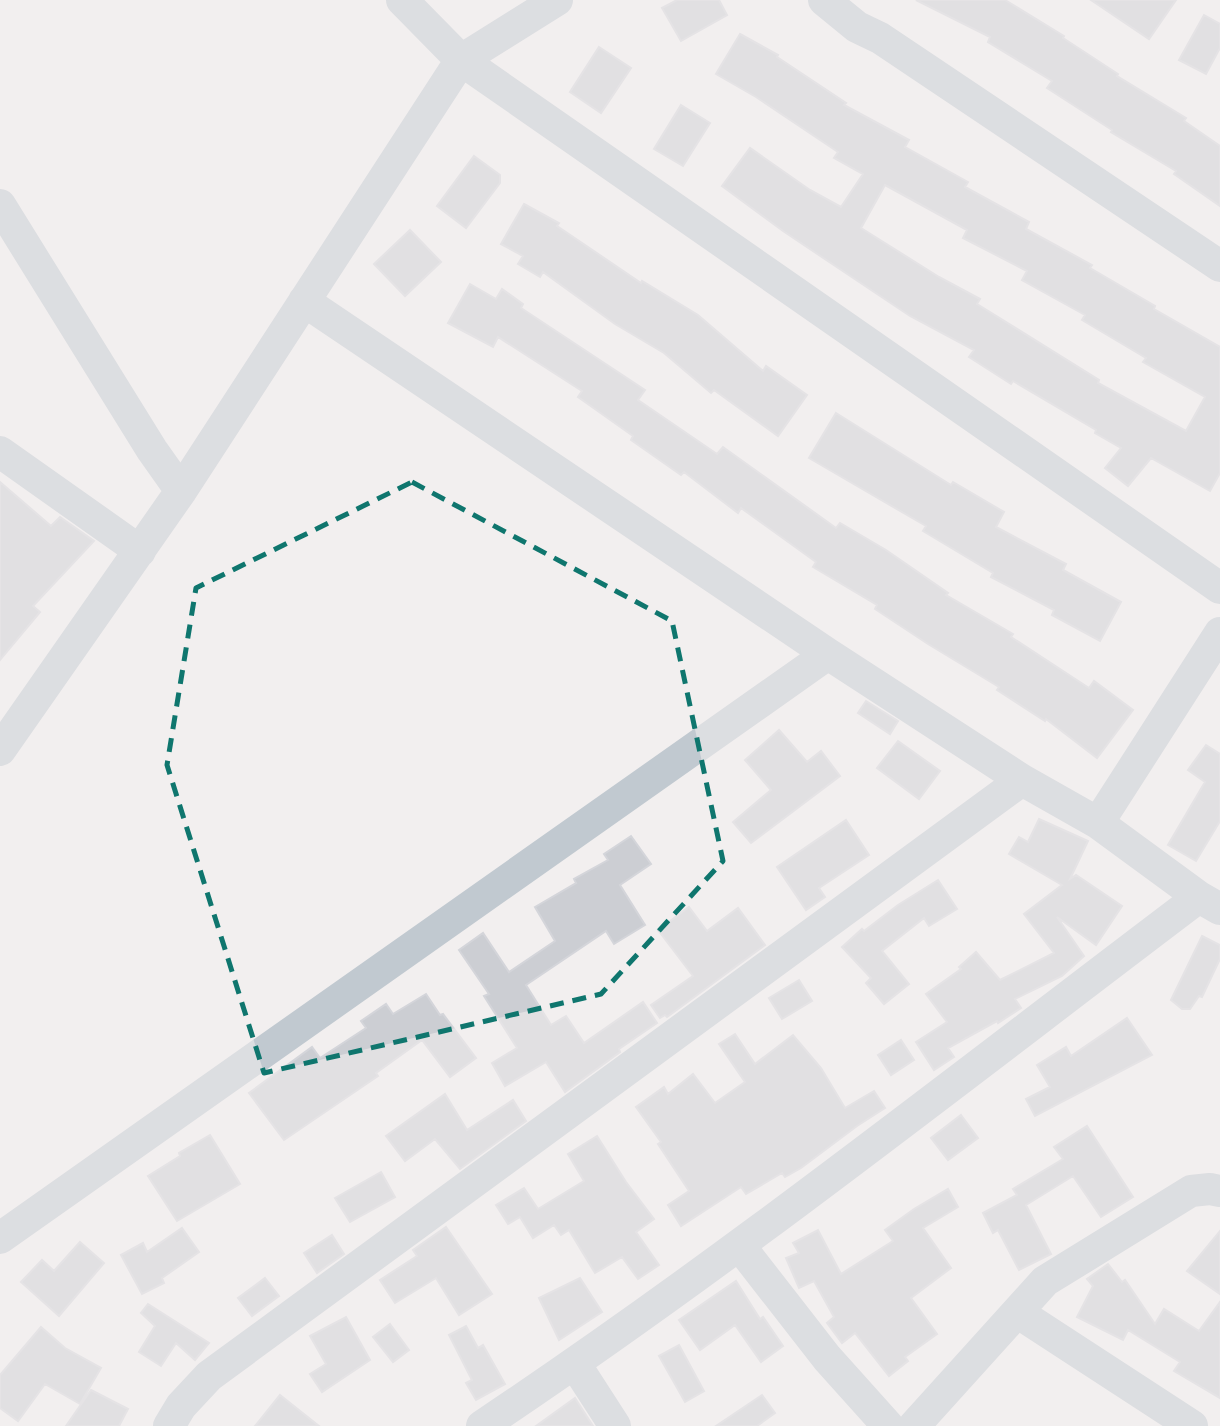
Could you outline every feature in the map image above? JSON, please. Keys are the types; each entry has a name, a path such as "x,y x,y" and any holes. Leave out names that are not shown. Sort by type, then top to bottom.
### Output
{"street":[{"path":"402,0 461,60 1220,587"},
{"path":"0,750 181,492 461,60 557,0"},
{"path":"824,0 857,27 880,38 1220,266"},
{"path":"0,205 152,450 181,492"},
{"path":"304,301 828,654 1022,780 1098,823 1209,903 575,1364 482,1426"},
{"path":"0,452 140,551"},
{"path":"1098,823 1220,633"},
{"path":"0,1238 828,654"},
{"path":"169,1426 181,1406 209,1377 1022,780"},
{"path":"914,1426 1045,1281 1191,1191 1220,1191"},
{"path":"739,1245 827,1358 888,1426"},
{"path":"1017,1312 1192,1426"},
{"path":"575,1364 615,1426"}],"highlighted area":[{"path":"412,482 672,621 723,861 601,994 264,1073 167,765 196,588"}],"building":[{"path":"677,0 719,0 727,15 681,41 662,8"},
{"path":"916,0 1005,0 1064,36 1063,38 1118,74 1117,76 1186,118 1184,121 1220,146 1220,206 1174,174 1176,171 1111,132 1112,130 1047,88 1052,81 988,42 990,37"},
{"path":"1091,0 1176,0 1149,39"},
{"path":"1204,15 1220,24 1220,48 1206,74 1179,60"},
{"path":"740,34 778,55 777,57 846,103 844,105 909,140 905,147 968,182 965,187 1029,222 1026,229 1092,265 1090,268 1220,347 1220,473 1210,491 1151,458 1128,486 1105,468 1121,448 1095,433 1096,430 1013,381 1011,384 969,357 974,350 910,316 783,231 722,186 750,148 810,190 841,207 863,174 834,158 838,152 756,97 716,74","holes":["885,185 967,230 963,238 1027,271 1022,280 1085,315 1082,320 1146,358 1143,362 1205,397 1186,431 1098,383 1099,380 977,304 980,299 939,277 861,228"]},
{"path":"599,47 631,68 601,113 570,92"},
{"path":"681,105 710,123 683,166 654,149"},
{"path":"474,156 500,175 500,183 466,228 437,206"},
{"path":"524,204 559,223 557,226 641,283 642,281 698,315 763,371 766,366 807,395 778,436 714,390 711,393 664,353 615,324 543,272 540,277 518,264 523,256 501,244"},
{"path":"410,230 441,262 405,296 374,264"},
{"path":"470,284 496,299 502,289 523,304 521,308 645,390 638,400 717,454 723,447 836,528 840,523 886,550 948,593 946,595 1013,634 1011,637 1089,688 1094,681 1133,710 1097,758 1046,719 1045,721 997,690 999,687 875,609 877,605 813,567 816,562 741,508 738,513 684,472 681,475 631,440 633,436 578,397 582,391 498,337 493,347 448,323"},
{"path":"836,413 951,485 953,482 1004,512 996,527 1066,564 1063,570 1121,602 1100,641 1052,615 1054,610 991,577 993,573 923,531 926,526 809,458"},
{"path":"0,482 51,526 60,517 94,541 33,606 40,612 0,660"},
{"path":"866,701 898,721 890,734 858,713"},
{"path":"779,730 807,762 821,751 840,776 751,843 733,822 771,790 745,760"},
{"path":"898,741 940,771 919,799 877,768"},
{"path":"1206,745 1220,754 1220,821 1196,861 1168,845 1205,782 1188,770"},
{"path":"1039,819 1088,841 1070,879 1076,875 1122,906 1096,945 1057,917 1084,956 1062,976 1015,999 1021,1008 998,1023 997,1021 948,1048 954,1057 934,1070 916,1042 947,1022 926,994 961,969 959,967 976,952 1000,980 1054,953 1024,914 1062,885 1009,854 1019,837 1028,842"},
{"path":"846,820 869,855 819,888 825,897 806,910 777,867"},
{"path":"631,836 651,864 620,885 645,925 614,944 606,931 526,985 551,1025 566,1016 584,1043 643,1002 657,1023 565,1092 546,1062 505,1086 492,1063 517,1048 484,996 489,994 459,950 483,933 509,972 555,941 535,907 576,883 574,879 608,860 604,854"},
{"path":"938,880 957,909 929,926 924,918 882,951 909,984 884,1004 866,983 871,978 842,947 862,929 864,931 898,905"},
{"path":"689,907 707,931 738,908 765,945 667,1017 665,1015 660,1018 651,1005 693,976 658,930"},
{"path":"1202,936 1220,945 1220,959 1202,997 1199,996 1190,1009 1182,1009 1171,1000"},
{"path":"799,980 812,1001 782,1019 769,998"},
{"path":"426,994 476,1058 450,1077 422,1040 376,1073 378,1076 284,1140 249,1093 312,1047 320,1058 366,1028 361,1021 386,1004 393,1014"},
{"path":"1127,1018 1152,1055 1035,1116 1026,1099 1050,1087 1037,1065 1066,1047 1071,1056"},
{"path":"735,1034 755,1064 793,1035 821,1068 845,1108 874,1091 885,1108 801,1168 785,1177 782,1173 746,1194 741,1187 681,1226 668,1205 689,1191 658,1144 661,1142 636,1107 664,1087 668,1094 693,1074 715,1103 745,1082 719,1044"},
{"path":"901,1040 914,1060 891,1075 878,1055"},
{"path":"445,1094 467,1130 513,1100 526,1121 460,1169 435,1139 405,1161 386,1136"},
{"path":"961,1115 978,1138 948,1160 931,1138"},
{"path":"1087,1126 1133,1197 1101,1217 1073,1176 1026,1205 1051,1254 1019,1270 998,1230 993,1233 983,1213 1017,1195 1013,1189 1063,1159 1054,1147"},
{"path":"210,1135 240,1184 177,1221 148,1176"},
{"path":"597,1136 626,1182 654,1219 636,1232 659,1265 638,1279 622,1257 595,1273 569,1230 561,1235 554,1225 533,1238 520,1217 508,1224 496,1205 524,1188 538,1209 584,1181 568,1154"},
{"path":"381,1172 395,1197 350,1222 335,1198"},
{"path":"948,1189 958,1207 923,1228 951,1268 911,1298 937,1334 905,1357 908,1361 889,1376 855,1333 842,1343 827,1323 834,1317 814,1281 799,1288 786,1258 799,1253 793,1243 818,1230 841,1274 893,1241 885,1230"},
{"path":"446,1227 492,1294 459,1315 436,1278 395,1303 380,1280 417,1256 413,1250"},
{"path":"182,1228 199,1252 162,1278 164,1283 142,1294 121,1255 143,1243 147,1252"},
{"path":"1220,1231 1220,1294 1187,1271"},
{"path":"332,1235 344,1254 317,1273 304,1253"},
{"path":"80,1242 104,1263 59,1316 21,1282 42,1260 54,1271"},
{"path":"1108,1264 1122,1282 1125,1280 1155,1324 1164,1309 1199,1331 1220,1302 1220,1398 1174,1371 1180,1362 1128,1330 1123,1340 1077,1317 1093,1286 1087,1279"},
{"path":"265,1278 279,1296 252,1316 238,1298"},
{"path":"580,1278 602,1312 559,1340 539,1298"},
{"path":"736,1281 760,1319 763,1317 783,1346 761,1362 735,1325 700,1350 679,1320"},
{"path":"148,1304 209,1343 195,1360 176,1343 161,1366 139,1352 155,1326 141,1313"},
{"path":"346,1317 370,1360 322,1392 310,1374 326,1364 310,1336"},
{"path":"390,1324 409,1350 393,1362 373,1337"},
{"path":"466,1326 478,1348 483,1345 505,1384 476,1400 466,1383 472,1380 449,1335"},
{"path":"41,1327 65,1348 101,1368 80,1404 45,1384 18,1421 0,1408 0,1375"},
{"path":"679,1345 704,1391 685,1402 659,1356"},
{"path":"91,1390 128,1409 119,1426 66,1426"},
{"path":"280,1395 319,1426 255,1426"},
{"path":"762,1395 775,1413 757,1426 716,1426"},
{"path":"575,1398 593,1426 536,1426"}]}
